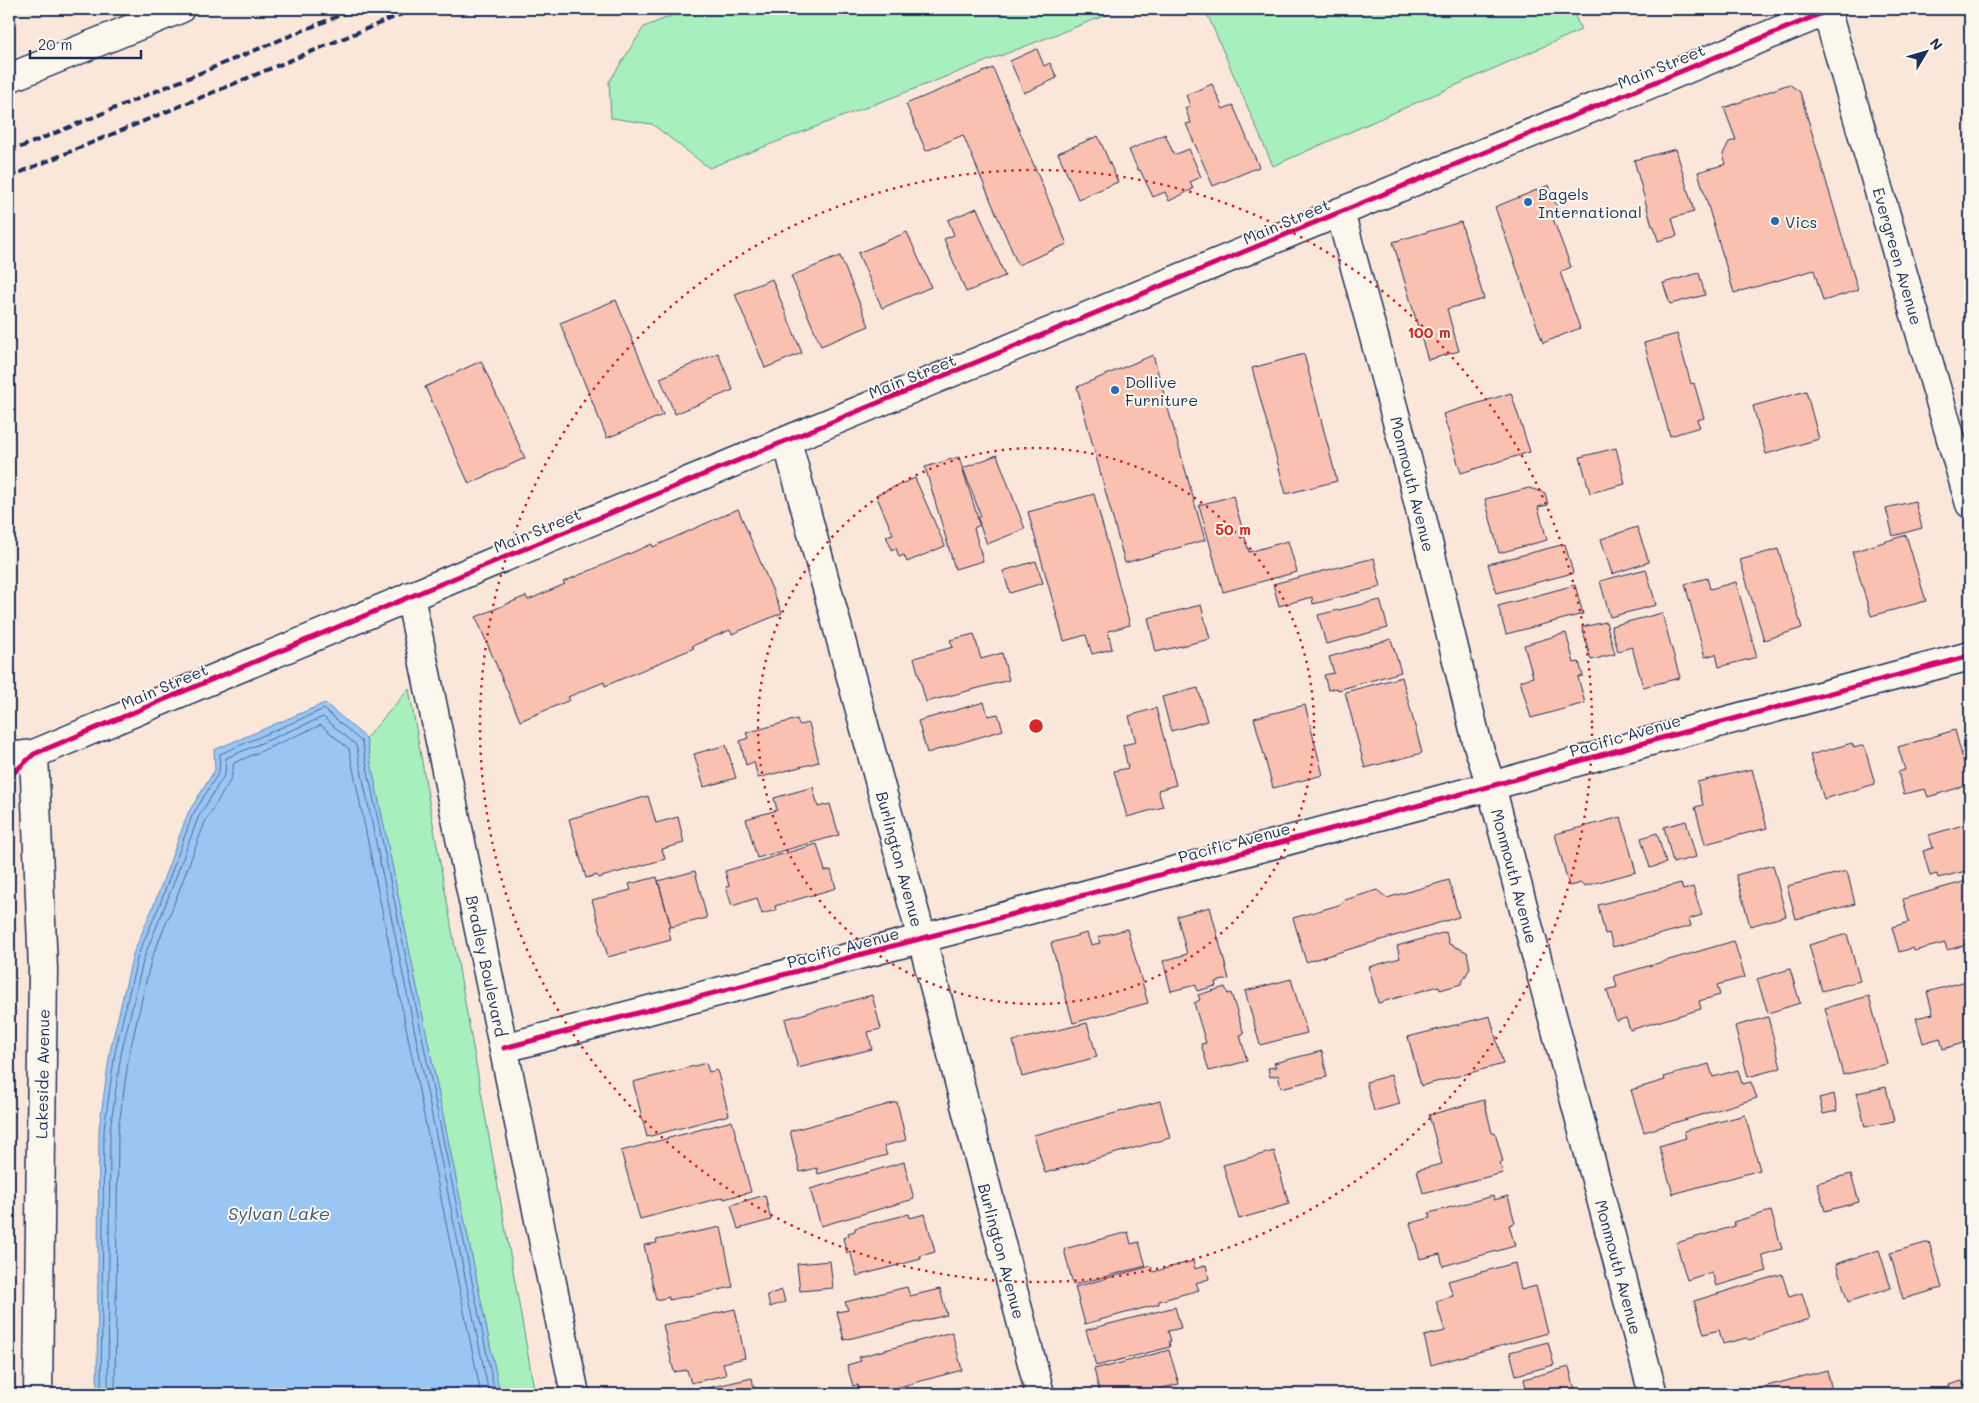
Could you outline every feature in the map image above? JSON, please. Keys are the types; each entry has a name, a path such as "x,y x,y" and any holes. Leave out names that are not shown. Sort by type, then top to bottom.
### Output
{"street":[{"path":"9,78 180,9"},
{"name":"Main Street","path":"9,777 22,756 1828,9"},
{"name":"Evergreen Avenue","path":"1828,9 1970,504"},
{"name":"Monmouth Avenue","path":"1340,212 1411,473 1477,742 1491,786 1653,1394"},
{"name":"Burlington Avenue","path":"787,441 922,939 1040,1394"},
{"name":"Bradley Boulevard","path":"410,596 575,1394"},
{"name":"Pacific Avenue","path":"504,1048 922,939 1970,656"},
{"name":"Lakeside Avenue","path":"22,756 43,969 38,1394"}],"green space":[{"path":"688,9 1122,9 709,168 652,124 611,118 609,82 644,27"},
{"path":"1205,9 1572,9 1581,30 1273,166"},
{"path":"409,689 535,1394 500,1394 366,738"}],"water":[{"name":"Sylvan Lake","path":"325,703 366,738 500,1394 97,1394 99,1129 110,1051 133,954 155,902 188,813 215,770 214,750"}],"building":[{"path":"1037,49 1044,66 1050,63 1057,78 1024,93 1010,61"},
{"path":"993,68 1067,244 1018,265 963,135 926,151 906,104"},
{"path":"1212,84 1223,109 1233,105 1259,167 1213,186 1186,124 1191,123 1185,108 1190,106 1186,95"},
{"name":"Vics","path":"1789,84 1800,92 1858,290 1823,301 1814,270 1734,293 1698,172 1726,164 1723,154 1729,142 1736,140 1724,108"},
{"path":"1165,134 1174,155 1189,149 1201,177 1190,182 1193,189 1169,201 1165,192 1153,197 1129,150"},
{"path":"1098,136 1118,182 1078,199 1058,153"},
{"path":"1676,149 1694,212 1672,218 1677,236 1658,241 1634,160"},
{"path":"1549,185 1559,213 1552,216 1571,267 1560,272 1580,328 1543,343 1495,207"},
{"path":"977,208 1005,276 966,292 944,239 954,235 948,220"},
{"path":"1461,222 1484,299 1447,309 1459,351 1428,360 1393,242"},
{"path":"907,232 931,287 882,308 858,253"},
{"path":"840,256 869,326 821,346 791,276"},
{"path":"1699,273 1705,295 1670,304 1663,283"},
{"path":"772,279 802,353 765,368 735,294"},
{"path":"616,300 663,415 607,438 560,323"},
{"path":"1677,334 1691,384 1694,383 1704,418 1697,420 1700,427 1670,436 1644,343"},
{"path":"718,353 733,390 675,414 660,378"},
{"path":"1304,354 1337,481 1286,494 1252,368"},
{"path":"1153,355 1205,540 1125,563 1077,387"},
{"path":"481,361 525,458 469,484 425,387"},
{"path":"1806,391 1819,439 1766,454 1753,406"},
{"path":"1511,393 1530,452 1461,473 1443,414"},
{"path":"1616,448 1625,484 1590,493 1580,457"},
{"path":"997,455 1025,529 987,544 977,518 981,516 963,468"},
{"path":"959,457 980,525 974,528 983,561 955,569 925,467"},
{"path":"915,478 945,546 907,562 904,555 899,557 896,548 892,550 886,536 893,534 876,495"},
{"path":"1529,488 1545,493 1548,505 1538,507 1547,540 1499,553 1485,499"},
{"path":"1094,494 1130,625 1108,631 1112,649 1092,654 1086,635 1064,641 1028,512"},
{"path":"1233,496 1249,552 1288,541 1297,572 1223,592 1199,505"},
{"path":"1915,501 1922,528 1893,536 1886,508"},
{"path":"738,509 782,613 732,634 730,630 692,646 694,648 605,686 604,682 568,697 570,700 520,721 476,617 526,596 528,600 565,584 563,582 652,544 653,547"},
{"path":"1637,527 1649,562 1612,574 1601,539"},
{"path":"1906,535 1926,601 1871,616 1852,552"},
{"path":"1565,544 1573,573 1496,593 1488,564"},
{"path":"1778,549 1802,628 1764,640 1740,560"},
{"path":"1374,558 1381,587 1313,604 1312,597 1279,606 1273,584"},
{"path":"1036,561 1043,583 1010,593 1003,571"},
{"path":"1646,569 1656,605 1610,617 1600,581"},
{"path":"1707,578 1710,589 1736,582 1757,657 1719,667 1716,654 1705,657 1685,584"},
{"path":"1575,585 1583,614 1506,634 1498,606"},
{"path":"1380,600 1388,628 1326,644 1318,615"},
{"path":"1201,605 1210,639 1156,652 1148,618"},
{"path":"1662,613 1680,678 1643,687 1632,647 1618,651 1611,626"},
{"path":"1606,622 1615,654 1591,660 1582,627"},
{"path":"1566,633 1574,663 1579,662 1583,676 1578,677 1585,703 1531,718 1520,681 1533,677 1524,645"},
{"path":"974,634 981,659 1002,653 1009,680 926,702 914,658 953,647 950,640"},
{"path":"1391,639 1401,672 1338,690 1337,688 1328,690 1324,675 1334,673 1329,657"},
{"path":"1402,677 1422,753 1365,768 1345,692"},
{"path":"1198,688 1207,721 1171,731 1162,697"},
{"path":"984,702 988,716 998,714 1003,730 927,753 918,721"},
{"path":"1305,705 1323,775 1273,788 1254,718"},
{"path":"1156,708 1176,785 1158,790 1163,807 1127,817 1114,771 1128,768 1123,745 1136,742 1129,716"},
{"path":"797,719 799,725 809,723 819,762 758,778 754,762 746,765 740,741 748,738 746,733"},
{"path":"1955,730 1964,763 1970,770 1968,785 1928,797 1925,789 1904,794 1898,772 1905,770 1898,747"},
{"path":"1852,743 1854,748 1864,745 1875,784 1824,799 1810,755"},
{"path":"726,745 736,778 704,787 694,754"},
{"path":"1752,769 1767,828 1705,844 1695,807 1703,805 1697,782"},
{"path":"813,787 818,807 830,804 839,835 757,858 746,819 777,810 774,798"},
{"path":"648,796 656,823 678,817 684,843 662,849 665,859 598,878 597,875 586,878 569,819"},
{"path":"1621,817 1636,872 1584,886 1582,883 1569,886 1555,834"},
{"path":"1686,821 1696,857 1673,863 1664,827"},
{"path":"1970,823 1970,870 1938,878 1937,874 1930,876 1923,851 1933,848 1929,835"},
{"path":"1657,833 1666,863 1650,868 1641,838"},
{"path":"817,844 825,871 831,870 836,888 775,906 776,910 762,914 757,898 732,906 726,887 729,886 725,871"},
{"path":"1773,865 1786,916 1750,926 1736,875"},
{"path":"695,871 707,918 671,927 658,881"},
{"path":"1847,871 1855,904 1796,919 1787,886"},
{"path":"657,877 671,927 668,927 671,940 608,957 592,900 631,890 629,884"},
{"path":"1449,880 1459,917 1306,962 1293,918 1339,905 1345,900 1377,890 1387,898"},
{"path":"1970,880 1970,944 1947,950 1945,943 1914,951 1913,948 1899,952 1892,927 1909,922 1903,899"},
{"path":"1681,883 1683,890 1693,887 1702,915 1689,919 1691,926 1613,947 1609,933 1605,934 1598,905"},
{"path":"1210,907 1229,979 1215,982 1216,986 1197,991 1196,985 1171,991 1163,961 1187,954 1177,916"},
{"path":"1127,929 1148,1003 1073,1023 1051,943 1087,933 1091,945 1100,943 1098,937"},
{"path":"1446,932 1449,944 1467,952 1470,968 1461,984 1440,990 1439,986 1378,1003 1369,967 1400,958 1397,946"},
{"path":"1847,934 1860,981 1822,991 1809,945"},
{"path":"1734,941 1745,977 1717,985 1720,995 1699,1001 1701,1009 1630,1030 1626,1018 1616,1021 1607,990 1617,987 1614,976"},
{"path":"1790,969 1800,1003 1768,1013 1757,979"},
{"path":"1291,979 1307,1033 1260,1045 1245,991"},
{"path":"1970,980 1970,1041 1943,1049 1940,1038 1923,1043 1916,1018 1933,1014 1927,992"},
{"path":"1225,987 1228,994 1231,993 1244,1034 1240,1035 1247,1061 1209,1071 1201,1044 1206,1043 1194,1003 1200,1000 1198,995"},
{"path":"872,995 881,1029 868,1032 872,1049 798,1068 785,1019"},
{"path":"1869,996 1887,1064 1843,1075 1825,1008"},
{"path":"1490,1016 1503,1064 1421,1086 1408,1037"},
{"path":"1768,1017 1781,1068 1748,1077 1735,1026"},
{"path":"1087,1023 1097,1057 1022,1077 1013,1041"},
{"path":"1322,1051 1327,1077 1281,1088 1278,1075 1270,1077 1268,1068 1276,1067 1274,1063"},
{"path":"706,1063 709,1072 717,1070 729,1115 647,1137 633,1082"},
{"path":"1709,1064 1713,1077 1738,1070 1742,1084 1751,1082 1757,1098 1644,1132 1631,1090 1665,1080 1664,1077"},
{"path":"1391,1075 1400,1104 1374,1111 1366,1082"},
{"path":"1886,1087 1894,1121 1865,1127 1857,1093"},
{"path":"1834,1094 1837,1111 1823,1114 1819,1098"},
{"path":"1484,1100 1492,1133 1495,1132 1503,1162 1500,1163 1503,1173 1423,1193 1417,1170 1442,1164 1429,1115"},
{"path":"1160,1101 1170,1138 1045,1173 1034,1135"},
{"path":"897,1102 906,1140 884,1146 887,1155 818,1174 817,1168 800,1172 790,1131"},
{"path":"1745,1115 1760,1170 1673,1194 1659,1146 1686,1138 1684,1131"},
{"path":"732,1121 751,1192 724,1199 724,1197 640,1219 621,1151"},
{"path":"1274,1151 1289,1204 1239,1219 1223,1165"},
{"path":"904,1162 914,1199 821,1226 810,1189"},
{"path":"1851,1174 1859,1202 1825,1211 1817,1183"},
{"path":"765,1195 771,1220 738,1229 731,1205"},
{"path":"1493,1196 1494,1200 1508,1196 1515,1223 1509,1225 1515,1246 1443,1266 1440,1254 1420,1259 1410,1223 1430,1218 1429,1213"},
{"path":"1771,1211 1782,1249 1762,1255 1767,1271 1716,1286 1712,1272 1687,1280 1676,1243 1735,1226 1733,1222"},
{"path":"909,1214 910,1218 925,1214 935,1252 920,1256 921,1259 857,1276 850,1251 847,1253 843,1238 849,1236 848,1233 855,1231 855,1228"},
{"path":"721,1227 733,1287 669,1300 669,1297 656,1300 644,1245 657,1243 656,1240"},
{"path":"1128,1232 1131,1244 1139,1242 1146,1266 1073,1285 1064,1249"},
{"path":"1929,1242 1942,1288 1903,1299 1890,1253"},
{"path":"1879,1250 1891,1288 1848,1302 1836,1264"},
{"path":"830,1261 833,1288 800,1291 797,1264"},
{"path":"1193,1261 1195,1269 1206,1265 1209,1279 1196,1283 1199,1290 1159,1301 1159,1304 1085,1324 1075,1287 1151,1266 1153,1272"},
{"path":"1515,1263 1521,1290 1536,1286 1548,1333 1431,1365 1424,1336 1445,1331 1436,1301 1453,1296 1448,1281"},
{"path":"1782,1274 1789,1297 1802,1293 1810,1319 1763,1333 1762,1336 1749,1340 1746,1338 1723,1344 1719,1330 1704,1334 1694,1301"},
{"path":"907,1287 910,1296 940,1289 947,1315 844,1340 837,1312 848,1310 845,1302"},
{"path":"782,1290 785,1302 770,1307 767,1295"},
{"path":"1175,1307 1181,1328 1168,1331 1171,1341 1169,1341 1170,1347 1096,1366 1086,1330"},
{"path":"735,1309 745,1358 723,1363 726,1375 691,1383 687,1370 674,1372 663,1325"},
{"path":"952,1332 962,1370 873,1394 868,1392 861,1394 858,1385 853,1386 847,1365 861,1361 859,1357"},
{"path":"1548,1342 1554,1365 1516,1375 1510,1352"},
{"path":"1169,1350 1179,1384 1139,1394 1100,1394 1094,1369"},
{"path":"1569,1367 1576,1394 1504,1394 1526,1388 1524,1379"},
{"path":"1827,1370 1833,1394 1737,1394"},
{"path":"752,1378 755,1394 686,1394 686,1393"},
{"path":"1962,1381 1964,1386 1970,1385 1970,1394 1952,1394 1949,1385"},
{"path":"965,1386 967,1394 935,1394"}],"railway":[{"path":"9,152 355,9"},
{"path":"9,177 414,9"}],"cycle path":[{"path":"9,777 34,754 560,534 1832,9"},
{"path":"504,1048 950,931 1970,656"}],"place":[{"name":"Bagels International","path":"1528,202"},
{"name":"Vics","path":"1775,221"},
{"name":"Dollive Furniture","path":"1115,390"}]}
